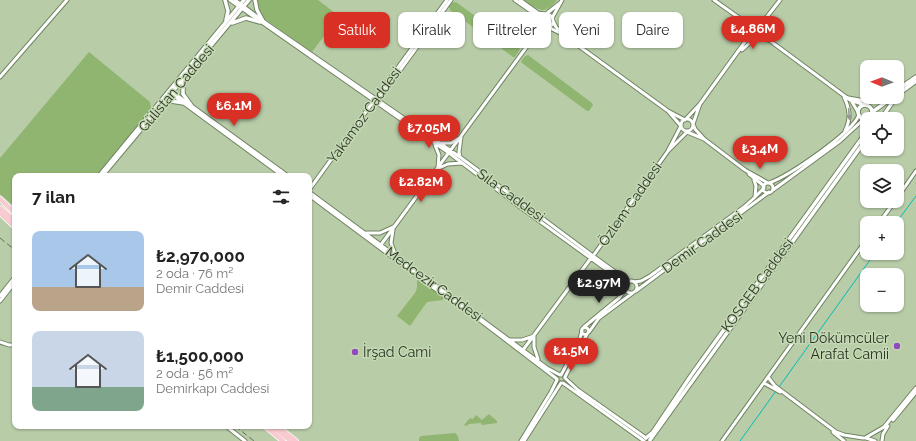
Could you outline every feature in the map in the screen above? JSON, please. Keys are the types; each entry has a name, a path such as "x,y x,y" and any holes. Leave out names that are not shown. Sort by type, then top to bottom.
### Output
{"highway":[{"path":"0,199 12,209"},
{"path":"0,202 12,213"},
{"path":"0,208 12,218"},
{"path":"0,213 12,224"},
{"path":"269,429 283,441"},
{"path":"272,429 286,441"},
{"path":"276,429 291,441"},
{"path":"281,429 296,441"}],"main road":[{"path":"225,0 228,11 227,23 246,18 262,21"},
{"name":"Gülistan Caddesi","path":"102,173 171,92 241,6 244,0"},
{"name":"Gülistan Caddesi","path":"241,6 249,0"},
{"path":"255,0 257,10 262,21"},
{"name":"Gülistan Caddesi","path":"105,173 171,92 184,79 227,23"},
{"path":"904,88 916,77"},
{"path":"184,79 182,86 183,94 191,105"},
{"path":"904,90 916,81"},
{"path":"847,98 860,100"},
{"path":"160,107 171,101 184,103"},
{"path":"858,113 860,107 868,104"},
{"path":"872,112 882,104"},
{"path":"865,105 870,108 871,112"},
{"name":"KOSGEB Caddesi","path":"647,440 692,374 860,141"},
{"name":"KOSGEB Caddesi","path":"647,440 860,148"}],"street":[{"path":"0,77 66,0"},
{"path":"230,0 241,6"},
{"path":"235,0 241,6"},
{"name":"Yakamoz Caddesi","path":"376,101 446,0"},
{"name":"Yakamoz Caddesi","path":"312,187 451,0"},
{"path":"515,0 532,12"},
{"path":"520,0 537,12"},
{"path":"714,0 757,30 847,98 865,105"},
{"path":"681,126 682,122 700,104 780,0"},
{"path":"547,12 561,1"},
{"path":"551,25 561,1"},
{"name":"Sıla Caddesi","path":"241,6 436,143 460,157 592,257 629,282"},
{"path":"552,20 559,30"},
{"path":"757,30 754,36 758,36 773,43"},
{"path":"757,30 758,36"},
{"path":"739,52 758,36"},
{"path":"380,246 526,48"},
{"path":"582,48 668,110 685,120 690,120 695,129 704,139 745,170 764,187 765,191 769,192 772,190 860,125"},
{"path":"171,92 279,173"},
{"path":"171,92 284,173"},
{"path":"764,187 768,183 792,172 845,133 855,123 858,113 847,98"},
{"path":"845,133 850,116 847,98"},
{"path":"687,132 692,129 700,104"},
{"path":"668,110 684,130 704,139"},
{"name":"Özlem Caddesi","path":"522,351 668,151 681,126"},
{"name":"Özlem Caddesi","path":"668,151 687,132"},
{"path":"437,169 439,154 436,143 451,143 461,137"},
{"path":"460,157 459,152 461,137"},
{"path":"450,152 462,163 520,207 592,257 621,280 626,287 629,292 635,292 637,286 634,282 629,282 626,287 624,293 583,329 579,342 522,441"},
{"path":"437,169 445,165 462,163"},
{"path":"745,170 773,186 772,190"},
{"path":"904,188 916,171"},
{"path":"752,176 756,186 754,198"},
{"name":"Demir Caddesi","path":"634,282 644,280 650,276 754,198 764,187"},
{"name":"Demir Caddesi","path":"522,441 562,383 588,333 599,318 769,192"},
{"name":"Medcezir Caddesi","path":"312,193 364,232 380,246 398,257 510,340 562,383"},
{"name":"Medcezir Caddesi","path":"312,197 522,351 565,378"},
{"path":"364,232 371,234 380,233 395,226"},
{"path":"395,226 391,244 392,249 398,257"},
{"path":"722,441 860,249"},
{"path":"0,296 12,281"},
{"path":"0,301 12,286"},
{"path":"588,328 588,333 584,334 583,329 588,328"},
{"path":"510,340 522,340 534,336 534,347 538,361"},
{"path":"0,342 9,346 12,346"},
{"path":"768,377 774,387"},
{"path":"565,378 578,390 647,440"},
{"path":"562,383 647,440"},
{"path":"764,383 774,387 836,432 875,441"},
{"path":"856,441 884,427 916,388"},
{"path":"781,392 844,441"},
{"path":"882,441 886,428 916,392"},
{"path":"230,429 245,441"}],"green space":[{"path":"257,0 318,0 334,12 324,12 324,36 312,52 262,17 256,3"},
{"path":"524,0 557,0 549,8 541,10"},
{"path":"456,2 473,14 473,27 465,21 465,12 453,12 450,10 449,7 451,3"},
{"path":"501,48 520,49 515,57"},
{"path":"89,52 150,102 151,109 98,173 12,173 12,204 0,194 0,158"},
{"path":"528,55 592,103 593,105 589,111 522,63 521,61"},
{"path":"417,278 444,297 443,300 427,302 410,326 397,316 415,293 417,288"},
{"path":"489,414 497,421 497,423 464,425 470,418 473,419 476,415 482,420"},
{"path":"455,433 458,436 459,441 419,441 421,436"}],"waterway":[{"path":"901,216 916,196"},
{"path":"779,387 870,260"},
{"path":"740,441 776,391"}],"railway":[{"path":"0,238 12,248"},
{"path":"239,429 254,441"}],"place":[{"name":"Yeni Dökümcüler Arafat Camii","path":"897,346"},
{"name":"İrşad Cami","path":"355,352"}]}
